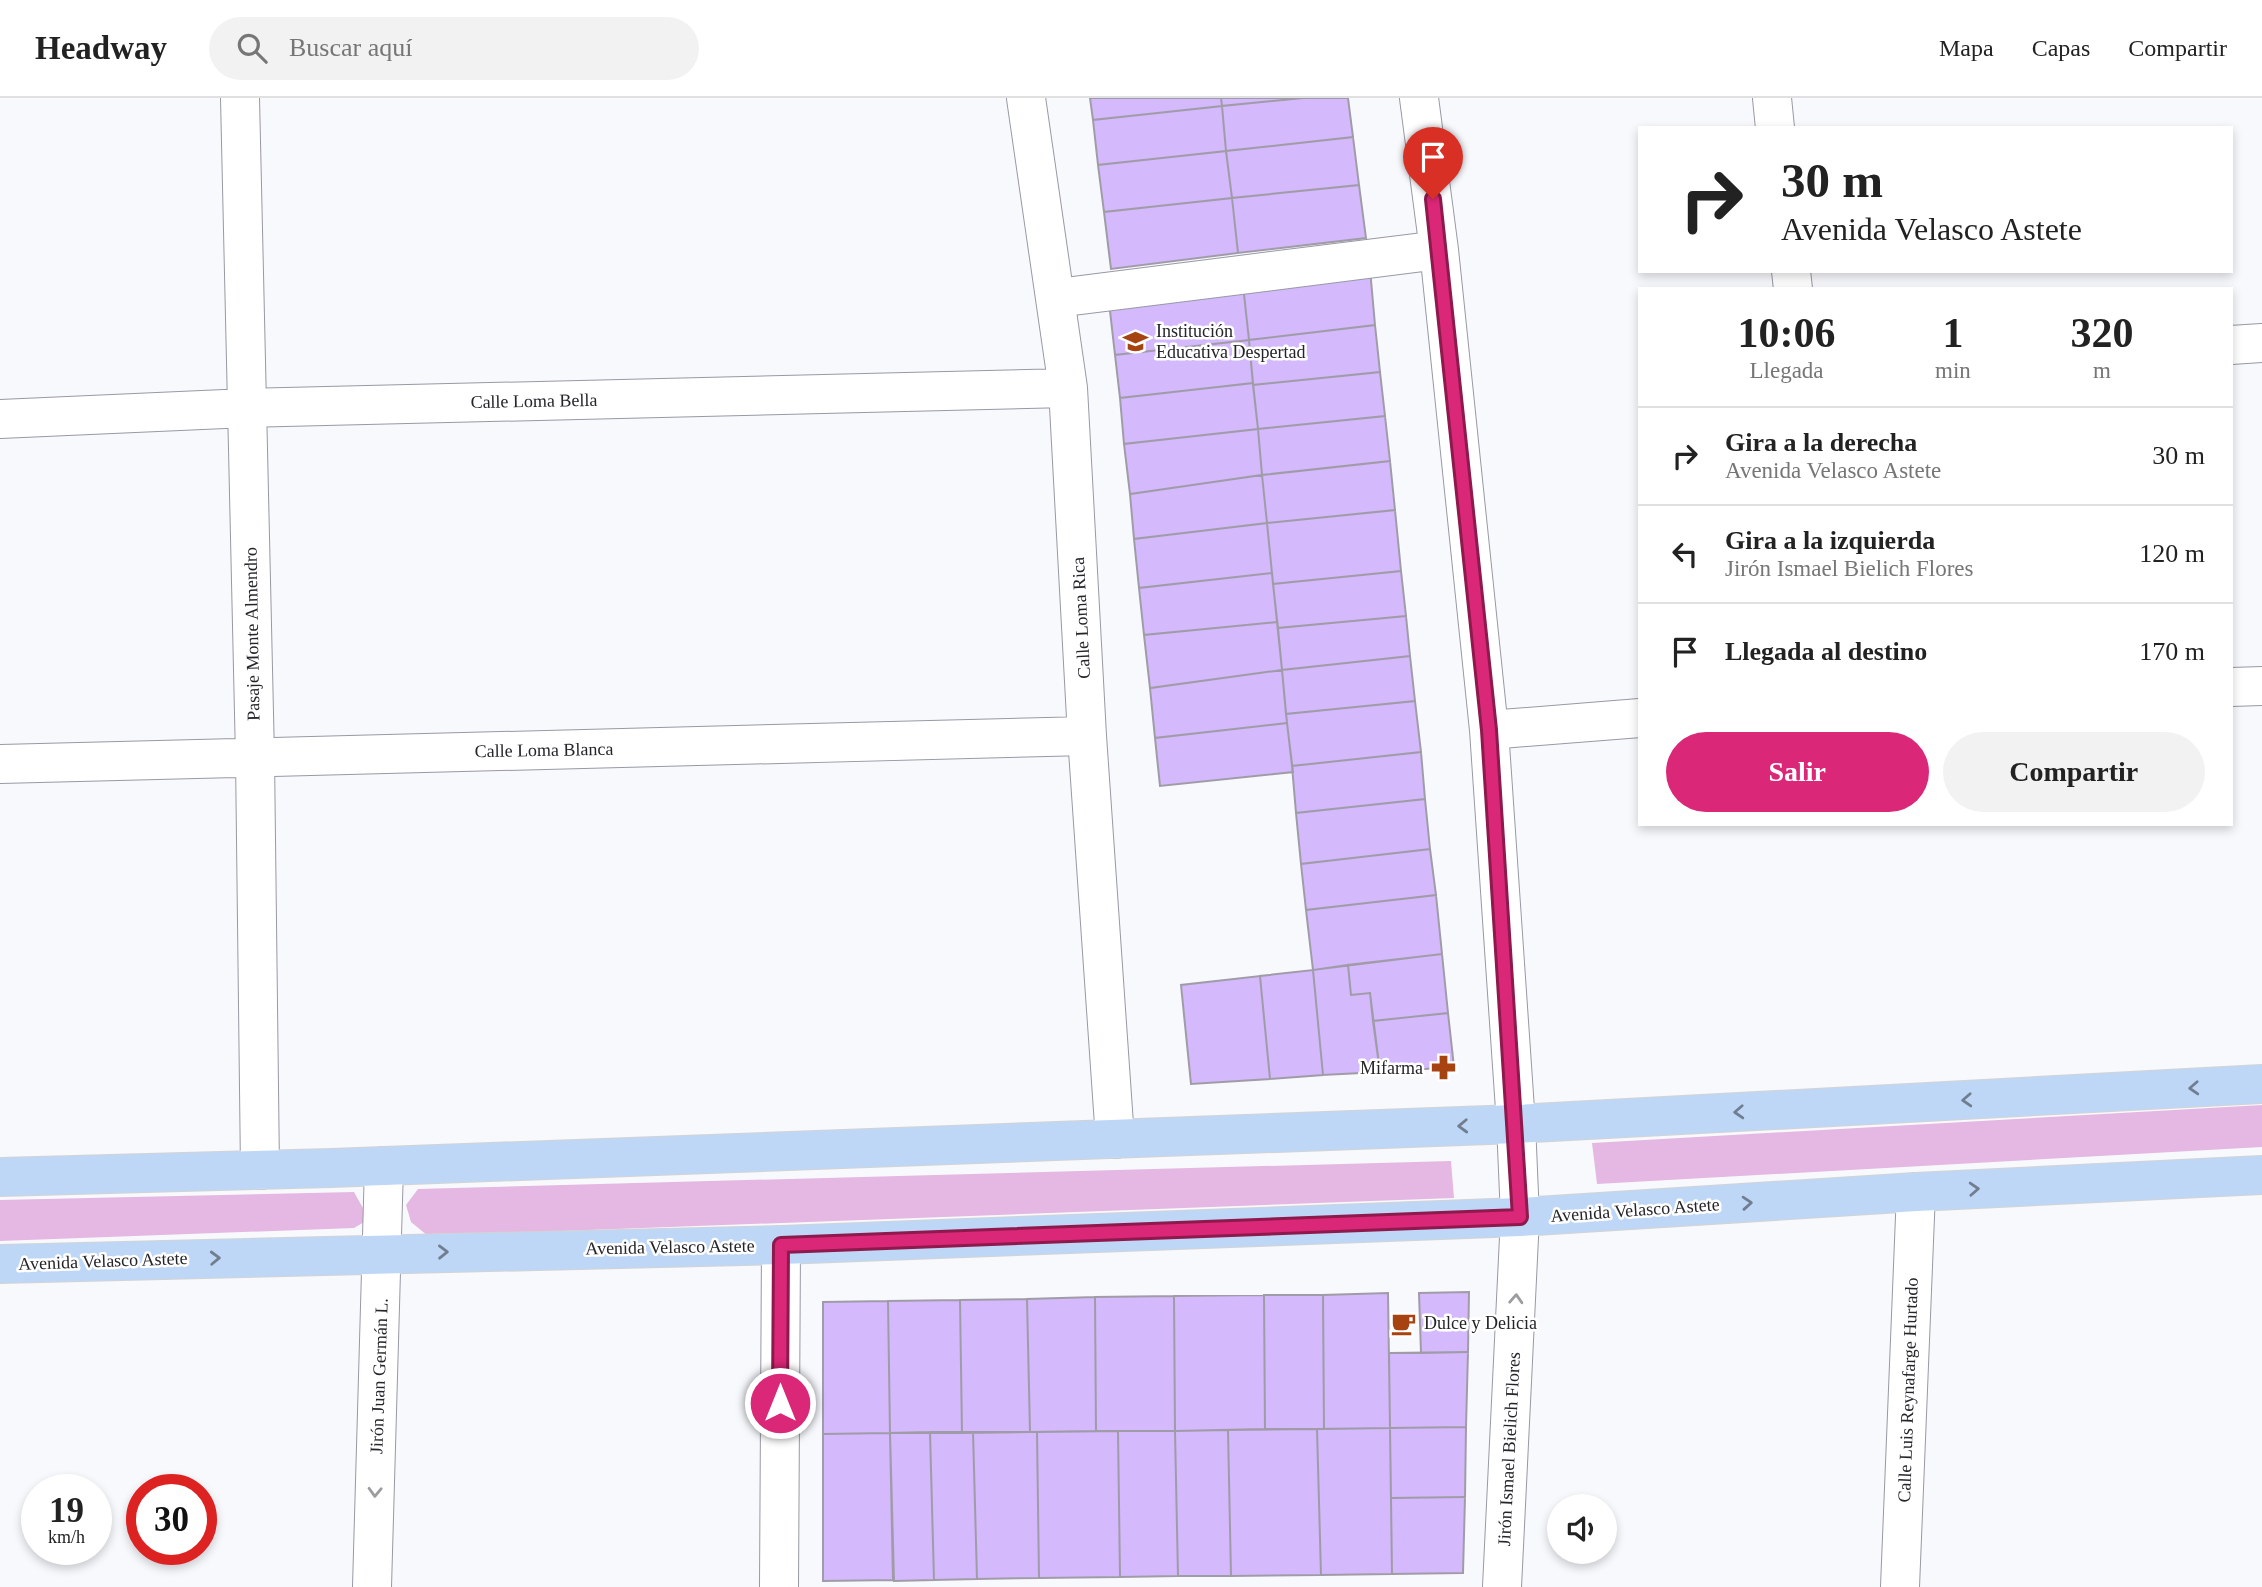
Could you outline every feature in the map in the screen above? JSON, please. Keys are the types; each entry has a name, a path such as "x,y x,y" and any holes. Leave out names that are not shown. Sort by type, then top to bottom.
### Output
{"main road":[{"path":"0,1177 384,1166 1516,1124 2262,1084"},
{"name":"Avenida Velasco Astete","path":"0,1264 781,1245 1520,1217 1916,1192 2262,1175"}],"street":[{"name":"Pasaje Monte Almendro","path":"240,98 256,757 260,1170"},
{"name":"Calle Loma Rica","path":"1026,98 1068,388 1087,736 1115,1139"},
{"name":"Jirón Ismael Bielich Flores","path":"1419,98 1439,250 1489,730 1516,1124 1520,1217 1502,1587"},
{"path":"1772,98 1776,126"},
{"path":"1057,298 1439,250"},
{"path":"2233,345 2262,342"},
{"name":"Calle Loma Bella","path":"0,419 247,408 1068,388"},
{"path":"2233,687 2262,686"},
{"path":"1489,730 1638,718"},
{"name":"Calle Loma Blanca","path":"0,764 1087,736"},
{"name":"Jirón Juan Germán L.","path":"372,1587 384,1166"},
{"name":"Calle Luis Reynafarge Hurtado","path":"1900,1587 1916,1192"},
{"path":"779,1587 781,1245"}],"shaded area":[{"path":"2262,1105 2262,1147 1597,1184 1592,1143"},
{"path":"1451,1161 1454,1198 428,1236 411,1222 406,1205 418,1189"},
{"path":"354,1192 364,1210 364,1222 354,1228 0,1241 0,1200"}],"building":[{"path":"1090,98 1221,98 1222,106 1093,120"},
{"path":"1221,98 1303,98 1222,106"},
{"path":"1303,98 1348,98 1353,137 1226,151 1222,106"},
{"path":"1222,106 1226,151 1098,165 1093,120"},
{"path":"1353,137 1359,185 1232,198 1226,151"},
{"path":"1226,151 1232,198 1104,212 1098,165"},
{"path":"1359,185 1366,238 1238,253 1232,198"},
{"path":"1232,198 1238,253 1111,269 1104,212"},
{"path":"1370,269 1375,325 1249,340 1243,285"},
{"path":"1243,285 1249,340 1115,355 1109,302"},
{"path":"1375,325 1380,372 1253,385 1249,340"},
{"path":"1249,340 1253,383 1120,398 1115,355"},
{"path":"1380,372 1385,416 1258,429 1253,385"},
{"path":"1253,383 1258,429 1124,444 1120,398"},
{"path":"1385,416 1390,461 1262,475 1258,429"},
{"path":"1258,429 1262,475 1130,494 1124,444"},
{"path":"1390,461 1395,510 1267,523 1262,475"},
{"path":"1262,475 1267,523 1134,539 1130,494"},
{"path":"1395,510 1401,571 1273,584 1267,523"},
{"path":"1267,523 1272,573 1139,588 1134,539"},
{"path":"1401,571 1406,616 1278,628 1273,584"},
{"path":"1272,573 1277,622 1144,635 1139,588"},
{"path":"1406,616 1410,656 1282,670 1278,628"},
{"path":"1277,622 1282,670 1150,688 1144,635"},
{"path":"1410,656 1415,701 1286,714 1282,670"},
{"path":"1282,670 1287,723 1155,738 1150,688"},
{"path":"1415,701 1421,752 1292,766 1286,714"},
{"path":"1287,723 1293,772 1160,786 1155,738"},
{"path":"1421,752 1425,799 1296,813 1292,766"},
{"path":"1425,799 1430,849 1301,864 1296,813"},
{"path":"1430,849 1436,895 1306,910 1301,864"},
{"path":"1436,895 1442,954 1313,970 1306,910"},
{"path":"1442,954 1448,1013 1373,1021 1370,993 1351,995 1348,965"},
{"path":"1348,965 1351,995 1370,993 1380,1072 1323,1075 1313,970"},
{"path":"1313,970 1323,1075 1270,1079 1260,976"},
{"path":"1260,976 1270,1079 1191,1084 1181,985"},
{"path":"1448,1013 1454,1067 1380,1072 1373,1021"},
{"path":"1469,1292 1468,1352 1421,1353 1419,1293"},
{"path":"1388,1293 1390,1428 1324,1429 1323,1295"},
{"path":"1264,1295 1323,1295 1324,1429 1265,1429"},
{"path":"1264,1295 1265,1429 1175,1431 1174,1296"},
{"path":"1174,1296 1175,1431 1096,1431 1095,1297"},
{"path":"1095,1297 1096,1431 1030,1432 1027,1299"},
{"path":"1027,1299 1030,1432 962,1433 960,1300"},
{"path":"960,1300 962,1433 890,1433 888,1301"},
{"path":"888,1301 890,1433 823,1434 823,1302"},
{"path":"1468,1352 1466,1427 1390,1428 1389,1353"},
{"path":"1466,1427 1465,1497 1391,1498 1390,1428"},
{"path":"1390,1428 1392,1574 1321,1575 1317,1429"},
{"path":"1317,1429 1321,1575 1231,1576 1228,1430"},
{"path":"1228,1430 1231,1576 1178,1576 1175,1431"},
{"path":"1118,1431 1120,1577 1039,1578 1037,1432"},
{"path":"1118,1431 1175,1431 1178,1576 1120,1577"},
{"path":"930,1432 934,1580 894,1581 890,1433"},
{"path":"930,1432 973,1432 977,1579 934,1580"},
{"path":"973,1432 1037,1432 1039,1578 977,1579"},
{"path":"890,1433 893,1580 823,1581 823,1434"},
{"path":"1465,1497 1463,1573 1392,1574 1391,1498"}],"place":[{"name":"Institución Educativa Despertad","path":"1136,341"},
{"name":"Mifarma","path":"1443,1068"},
{"name":"Dulce y Delicia","path":"1404,1323"}],"route":[{"path":"780,1403 781,1245 1520,1217 1489,730 1433,199"}]}
